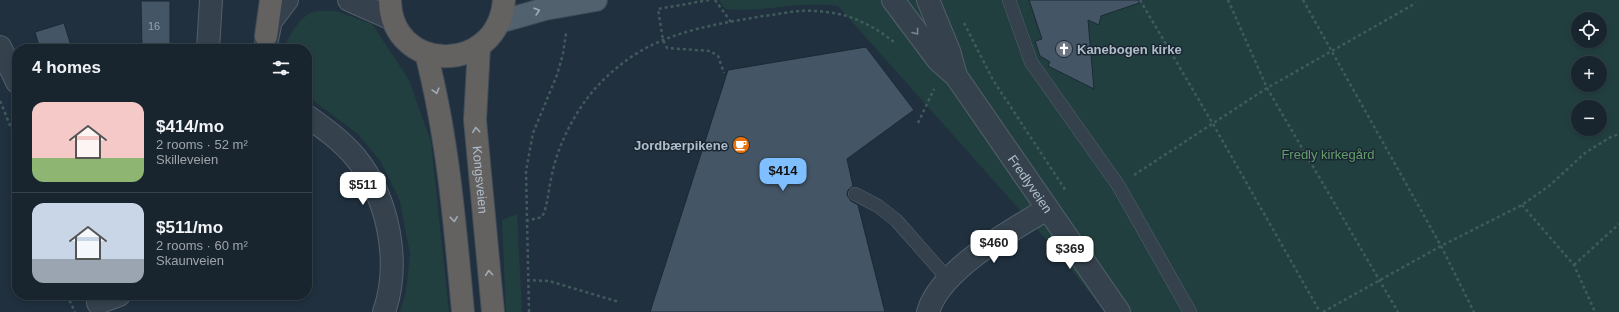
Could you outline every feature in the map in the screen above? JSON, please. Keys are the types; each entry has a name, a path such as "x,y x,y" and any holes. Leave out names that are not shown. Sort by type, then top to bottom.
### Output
{"highway":[{"path":"391,9 402,36 417,49 442,57 459,56 479,47 487,40 499,22 504,0"},
{"path":"266,43 279,3"},
{"name":"Kongsveien","path":"479,47 474,120 493,312"},
{"path":"426,53 438,98 445,140 463,312"}],"main road":[{"path":"499,22 545,9 596,0"}],"street":[{"path":"208,44 211,0"},
{"path":"279,3 301,0"},
{"path":"350,0 391,9"},
{"name":"Fredlyveien","path":"893,0 938,60 956,76 1119,312"},
{"name":"Fredlyveien","path":"928,0 949,51 956,76"},
{"path":"0,46 12,71"},
{"path":"312,119 329,131 344,145 356,159 376,193 385,218 391,258 390,282 384,312"},
{"path":"928,312 939,288 948,279 996,242 1047,209"},
{"path":"98,304 107,300"}],"lane":[{"path":"1009,0 1031,62 1118,185 1190,312"},
{"path":"855,194 878,206 896,220 948,279"}],"path":[{"path":"709,0 658,9 663,40 667,48 710,51 718,56 724,73"},
{"path":"715,0 731,22"},
{"path":"1140,0 1213,124 1320,312"},
{"path":"1228,0 1267,88 1398,312"},
{"path":"1303,0 1441,246 1474,312"},
{"path":"1118,185 1267,88 1416,3"},
{"path":"526,220 542,217 560,146 570,125 584,103 617,68 646,48 663,40 696,30 731,22 799,11 821,12 846,16 863,22 882,32 896,43"},
{"path":"962,17 993,80 1067,193"},
{"path":"529,312 527,280 526,171 530,147 540,115 558,75 566,33"},
{"path":"930,84 939,94"},
{"path":"918,123 934,89"},
{"path":"0,101 12,130"},
{"path":"1323,312 1441,246 1522,205 1549,186 1586,153 1609,138 1619,134"},
{"path":"1522,205 1574,265 1595,312"},
{"path":"1574,265 1619,224"},
{"path":"527,280 549,281 620,302"},
{"path":"69,300 75,312"}],"green space":[{"name":"Fredly kirkegård","path":"719,0 1619,0 1619,312 1105,312 1059,254 838,6 810,4 739,10 725,9"},
{"path":"336,11 372,24 409,80 431,142 449,312 400,312 406,292 410,254 400,201 381,162 358,134 312,100 312,44 286,44 291,33 299,22 313,12"},
{"path":"517,214 522,312 506,312 502,220"}],"building":[{"name":"Kanebogen kirke","path":"1029,0 1139,0 1139,3 1101,16 1099,25 1088,20 1094,89 1048,66 1050,62 1040,56 1035,41 1042,39"},
{"path":"141,1 170,1 170,44 142,44"},
{"path":"64,23 70,44 39,44 35,32"},
{"path":"866,47 914,110 847,159 853,186 848,190 847,195 851,201 858,205 885,312 650,312 728,70"}],"place":[{"name":"Kanebogen kirke","path":"1064,49"},
{"name":"Jordbærpikene","path":"741,145"}]}
